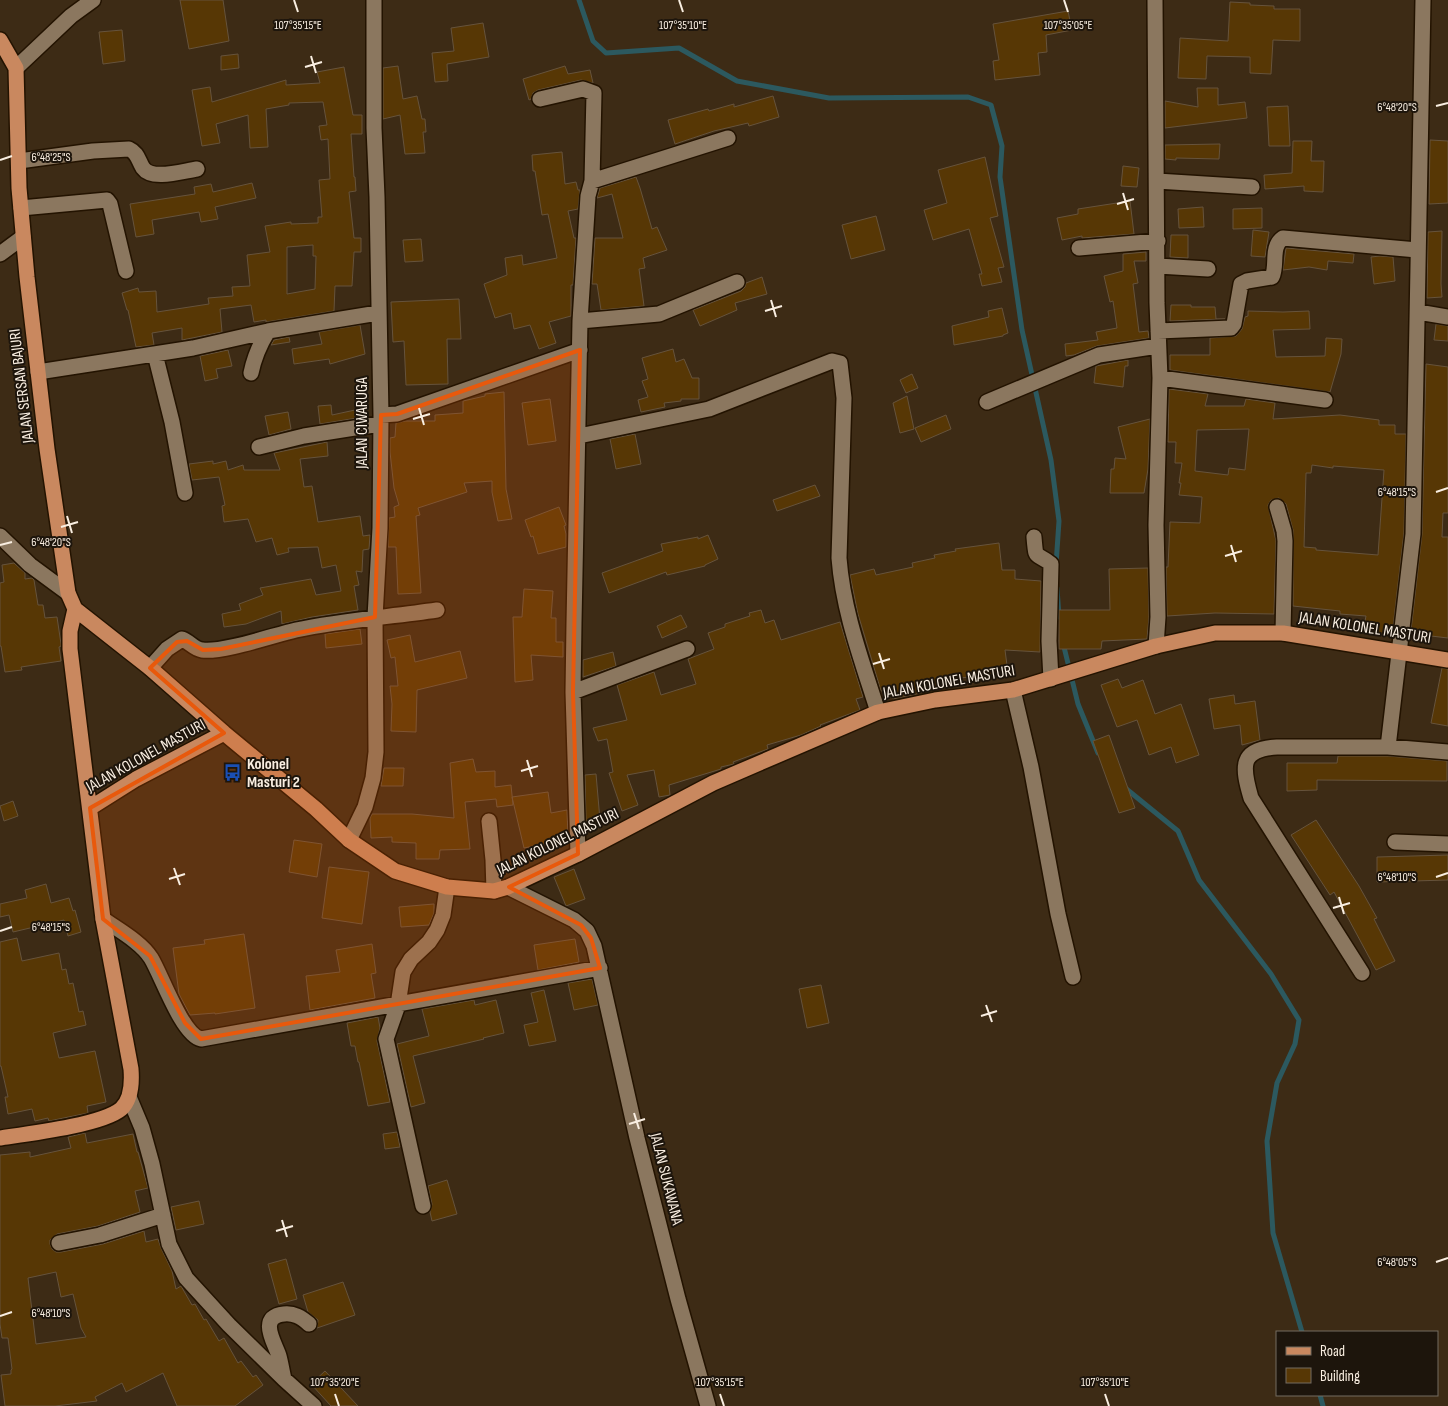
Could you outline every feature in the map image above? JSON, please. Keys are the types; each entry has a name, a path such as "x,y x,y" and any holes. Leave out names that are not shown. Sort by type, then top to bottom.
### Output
{"main road":[{"name":"JALAN SERSAN BAJURI","path":"0,40 16,68 20,208 47,449 68,593 75,609 150,668 224,733"},
{"path":"75,609 70,630 70,643 90,808"},
{"name":"JALAN KOLONEL MASTURI","path":"129,1097 131,1069 102,918 90,808 136,779 224,733 309,802 349,840 395,870 447,887 501,889 578,854 713,783 878,712 935,700 1013,690 1156,646 1215,633 1282,633 1448,660"},
{"path":"0,1138 42,1132 100,1119 121,1109 129,1097"}],"street":[{"path":"16,68 71,16 93,0"},
{"name":"JALAN CIWARUGA","path":"349,840 365,807 373,778 376,752 375,617 380,528 380,419 378,197 374,128 374,0"},
{"path":"1155,0 1158,346 1160,378 1156,524 1158,617 1156,646"},
{"path":"1388,747 1413,534 1423,0"},
{"path":"540,99 583,89 594,93 592,181 586,210 580,321 573,692 578,854"},
{"path":"592,181 728,138"},
{"path":"19,162 93,151 129,149 138,155 143,168 149,174 158,175 197,169"},
{"path":"1157,181 1252,187"},
{"path":"20,208 107,200 110,204 126,271"},
{"path":"0,254 23,237"},
{"path":"1158,331 1228,329 1232,327 1241,284 1246,281 1272,278 1274,274 1275,251 1279,241 1283,238 1417,250"},
{"path":"1080,248 1158,242"},
{"path":"1158,266 1208,269"},
{"path":"580,321 659,314 737,282"},
{"path":"1418,312 1448,317"},
{"path":"38,372 155,354 268,331 378,313"},
{"path":"251,373 262,340 268,331"},
{"path":"987,402 1099,355 1158,346"},
{"path":"260,447 397,414 580,350"},
{"path":"155,354 173,429 185,493"},
{"path":"579,436 709,409 832,361 840,363 844,398 840,538 841,574 849,618 878,712"},
{"path":"1160,378 1325,400"},
{"path":"1277,507 1284,530 1285,541 1282,633"},
{"path":"0,536 30,565 68,593"},
{"path":"1034,537 1037,556 1051,564 1049,641 1051,679"},
{"path":"150,668 167,649 182,639 195,648 203,650 221,649 297,630 375,617 437,610"},
{"path":"573,692 687,649"},
{"path":"1013,690 1031,767 1058,914 1073,977"},
{"path":"1362,973 1251,798 1245,772 1249,756 1255,751 1265,748 1388,747 1448,752"},
{"path":"489,821 493,860 501,889"},
{"path":"1395,842 1448,844"},
{"path":"423,1206 386,1039 398,1005 403,972 411,959 429,942 437,930 443,915 447,887"},
{"name":"JALAN SUKAWANA","path":"501,889 552,908 581,925 591,938 600,968 638,1138 678,1299 708,1406"},
{"path":"102,918 138,944 150,956 167,992 185,1023 196,1038 204,1039 600,968"},
{"path":"129,1097 142,1128 152,1164 169,1244 186,1278 229,1325 314,1406"},
{"path":"59,1243 100,1235 163,1215"},
{"path":"284,1379 278,1354 269,1335 270,1324 279,1315 286,1314 298,1316 308,1324"}],"highlighted area":[{"path":"580,350 573,692 578,854 509,887 581,925 591,938 600,968 201,1039 185,1023 150,956 103,919 90,808 224,733 150,668 177,642 187,641 203,650 221,649 375,617 381,415 397,414"}],"building":[{"path":"180,0 223,0 229,41 189,49"},
{"path":"1230,2 1274,6 1274,9 1300,9 1300,41 1273,40 1271,74 1250,73 1250,57 1207,56 1206,79 1178,78 1180,38 1228,41"},
{"path":"1068,11 1072,30 1046,35 1047,52 1038,53 1040,75 995,80 993,61 999,60 993,24"},
{"path":"483,23 489,57 447,64 448,81 435,82 432,53 454,51 451,28"},
{"path":"122,30 125,61 103,64 99,32"},
{"path":"238,54 239,68 221,70 221,56"},
{"path":"398,66 403,99 417,96 422,119 425,119 426,132 423,132 425,153 405,154 400,115 383,119 383,68"},
{"path":"565,66 568,74 590,70 593,83 581,80 538,90 533,93 529,100 523,79"},
{"path":"344,67 353,115 362,115 362,134 351,134 356,191 349,192 354,238 361,238 361,252 354,252 352,286 335,286 334,311 266,322 266,320 254,322 251,305 220,309 222,332 182,340 182,328 152,333 154,345 136,347 128,310 122,293 138,288 139,292 156,291 157,312 209,304 208,298 233,296 232,287 250,286 247,255 270,252 265,226 291,222 291,224 318,223 318,217 322,217 319,180 330,179 328,139 321,140 319,126 327,125 323,102 289,103 289,105 266,109 268,147 250,148 248,115 216,124 220,143 202,146 192,90 210,87 212,102 286,80 286,85 320,83 317,72","holes":["313,245 313,256 316,256 315,289 287,294 287,247"]},
{"path":"1197,88 1218,88 1218,105 1245,102 1247,118 1165,128 1165,101 1198,107"},
{"path":"773,96 779,117 749,126 748,123 714,131 675,144 668,120 708,109 709,111 734,104 734,107"},
{"path":"1288,106 1290,146 1269,146 1267,107"},
{"path":"1430,140 1448,141 1448,203 1429,204"},
{"path":"1293,141 1312,141 1311,161 1324,161 1323,192 1304,191 1304,186 1265,189 1264,175 1292,173"},
{"path":"1220,144 1219,159 1165,159 1165,145"},
{"path":"562,152 565,184 576,182 578,190 580,190 578,209 568,211 574,238 576,238 573,285 571,285 571,316 549,322 556,343 539,349 530,325 514,329 511,313 495,318 484,284 507,275 505,258 522,255 523,265 557,258 548,214 542,215 535,171 533,171 532,155"},
{"path":"985,157 998,216 990,218 1004,267 998,268 1002,282 982,286 979,274 982,274 969,229 933,240 924,210 947,203 938,170"},
{"path":"1123,166 1139,168 1137,187 1121,186"},
{"path":"636,177 652,229 657,227 667,250 643,258 645,268 639,269 644,306 601,310 597,284 592,284 595,238 623,238 612,194 597,198 600,188"},
{"path":"252,183 256,198 215,207 218,219 201,222 199,212 152,220 154,234 136,237 130,204 195,194 194,187 211,184 213,192"},
{"path":"1130,201 1134,234 1082,238 1082,236 1062,240 1057,218 1078,214 1078,209"},
{"path":"1203,207 1204,227 1179,228 1178,209"},
{"path":"1262,208 1262,228 1233,229 1233,209"},
{"path":"876,216 885,250 851,259 842,225"},
{"path":"1253,230 1269,232 1265,257 1251,256"},
{"path":"1442,231 1442,297 1427,298 1428,232"},
{"path":"1171,235 1188,235 1188,258 1170,257"},
{"path":"421,239 423,261 405,262 403,240"},
{"path":"1286,248 1354,254 1353,263 1328,261 1327,270 1309,267 1283,270"},
{"path":"1146,252 1146,261 1134,261 1138,283 1133,284 1139,332 1148,331 1149,338 1097,346 1074,355 1066,356 1065,344 1098,340 1096,332 1117,328 1113,301 1110,302 1104,276 1123,271 1123,254"},
{"path":"1371,257 1393,257 1395,281 1374,284"},
{"path":"762,277 767,294 735,303 737,310 700,326 693,310 741,291 746,283"},
{"path":"459,299 461,339 447,339 448,384 406,385 404,341 393,342 391,302"},
{"path":"1171,305 1215,307 1216,319 1225,319 1170,321"},
{"path":"1002,308 1008,333 1003,336 954,345 952,326 989,317 988,311"},
{"path":"1248,311 1309,311 1310,329 1273,330 1276,357 1325,356 1326,338 1342,339 1341,354 1330,392 1170,370 1170,355 1210,355 1210,338 1236,336 1242,329 1245,317 1248,316"},
{"path":"1436,324 1448,326 1448,341 1434,340"},
{"path":"360,325 365,354 330,364 329,359 294,364 292,349 322,344 319,332"},
{"path":"289,337 290,342 271,345 274,340"},
{"path":"673,349 676,362 684,359 692,378 699,378 699,399 681,399 681,401 664,403 665,407 641,412 638,400 648,397 642,381 648,379 642,358"},
{"path":"228,350 232,366 216,369 218,378 205,381 200,356"},
{"path":"1128,360 1128,366 1125,366 1123,387 1094,383 1096,366"},
{"path":"1426,364 1448,367 1448,513 1443,513 1442,537 1448,537 1448,638 1431,636 1431,632 1411,630 1422,534"},
{"path":"912,374 918,388 906,393 900,380"},
{"path":"1169,389 1208,394 1205,406 1244,406 1246,399 1275,403 1273,419 1340,415 1379,420 1379,425 1395,425 1395,434 1406,434 1404,533 1392,636 1363,631 1366,616 1340,614 1340,611 1293,606 1293,530 1286,504 1279,498 1271,500 1268,505 1276,541 1274,614 1215,613 1167,616 1166,567 1168,567 1170,522 1200,523 1202,497 1179,495 1182,463 1175,463 1176,442 1168,442","holes":["1249,429 1245,470 1229,468 1228,475 1195,471 1197,430","1312,465 1333,468 1333,466 1384,470 1378,555 1316,550 1316,548 1304,547 1306,473 1311,473"]},
{"path":"504,392 506,489 512,519 498,521 492,492 492,481 464,483 467,492 418,508 420,515 416,516 421,593 398,594 396,547 388,547 389,518 395,517 394,507 399,505 394,488 390,452 390,438 395,437 396,423 405,421 435,421 435,415 463,413 463,401 485,396 485,394"},
{"path":"907,396 914,429 900,433 893,403"},
{"path":"550,399 556,441 528,445 522,403"},
{"path":"331,405 332,415 355,410 357,418 320,424 318,406"},
{"path":"288,412 291,429 269,435 265,416"},
{"path":"946,415 951,429 921,442 915,428"},
{"path":"1150,419 1148,469 1144,493 1110,493 1111,469 1114,469 1115,458 1126,459 1118,427"},
{"path":"635,434 641,464 616,469 610,439"},
{"path":"327,442 328,456 300,459 304,487 312,486 318,522 360,516 363,536 370,535 369,549 363,550 362,572 356,571 359,585 354,586 358,610 282,624 281,611 246,624 224,627 222,614 241,610 239,604 263,595 260,588 311,579 316,595 341,591 336,565 322,568 318,547 288,548 289,552 277,555 272,538 256,542 248,519 224,522 222,506 225,505 219,477 192,480 189,464 213,461 213,464 226,461 228,470 243,465 244,470 280,470 274,453"},
{"path":"815,485 820,496 777,511 773,500"},
{"path":"559,507 566,525 564,526 566,547 538,554 533,536 531,537 525,520"},
{"path":"708,535 718,559 705,566 667,575 666,572 609,593 602,573 663,551 661,544 698,537 698,539"},
{"path":"999,543 1002,570 1015,570 1015,579 1041,581 1040,652 1005,650 1008,673 960,678 960,683 893,699 890,689 881,691 858,614 850,575 874,569 876,575 913,567 912,563 935,558 934,555 956,551 955,549"},
{"path":"14,563 25,573 25,579 32,578 34,580 38,605 43,605 45,618 57,617 61,644 59,647 61,661 21,667 22,670 5,672 0,646 0,583 4,582 2,565"},
{"path":"1148,568 1149,617 1147,639 1102,641 1101,649 1059,649 1059,610 1110,610 1109,569"},
{"path":"524,589 553,591 551,618 556,618 556,642 563,642 563,657 531,655 533,680 515,682 513,617 522,617"},
{"path":"761,610 765,623 774,620 781,640 840,622 863,697 856,699 860,710 820,725 801,735 767,745 768,749 733,762 734,764 669,785 670,795 659,797 654,770 627,775 638,805 622,811 609,773 613,772 607,739 598,741 593,728 627,720 617,685 654,672 661,695 696,684 688,659 714,649 708,633 725,627 725,624 750,616 749,613"},
{"path":"681,615 687,627 662,638 657,626"},
{"path":"360,629 362,644 326,648 325,634"},
{"path":"410,635 415,662 460,651 467,678 417,690 416,732 391,731 392,704 390,686 398,686 395,657 391,658 387,640"},
{"path":"613,652 616,666 583,677 583,660"},
{"path":"1442,668 1448,669 1448,726 1431,723"},
{"path":"1118,679 1122,688 1143,680 1155,714 1181,704 1199,755 1176,763 1171,747 1149,755 1137,720 1117,727 1101,685"},
{"path":"1234,695 1235,704 1255,701 1260,740 1242,745 1240,725 1214,729 1209,699"},
{"path":"1109,735 1135,808 1119,813 1093,741"},
{"path":"1338,756 1388,756 1447,761 1447,781 1317,780 1317,790 1287,791 1287,763 1337,763"},
{"path":"473,759 476,772 495,771 495,787 511,785 513,805 497,807 496,799 465,802 470,849 440,850 439,859 416,859 416,843 392,842 392,837 371,838 370,818 372,814 412,814 454,818 450,763"},
{"path":"384,768 404,768 403,786 381,786"},
{"path":"596,774 600,820 586,821 585,775"},
{"path":"548,792 551,813 567,810 568,839 524,848 512,797"},
{"path":"13,801 18,816 4,821 0,806"},
{"path":"1316,820 1359,886 1377,918 1374,919 1395,961 1376,970 1334,892 1330,895 1291,835"},
{"path":"294,840 322,844 317,877 289,872"},
{"path":"1448,855 1448,880 1377,882 1377,857"},
{"path":"329,867 369,872 362,924 322,918"},
{"path":"574,869 585,899 566,906 554,877"},
{"path":"46,884 51,903 69,898 73,911 75,910 81,932 68,936 64,920 13,932 9,915 0,917 0,904 27,898 25,890"},
{"path":"434,904 434,913 429,925 401,927 399,907"},
{"path":"244,934 255,1008 215,1014 190,1015 179,994 173,948 205,944 204,940"},
{"path":"17,938 22,961 59,953 62,970 66,969 69,984 73,983 79,1012 83,1011 86,1025 53,1033 59,1058 95,1051 106,1102 87,1106 88,1113 49,1121 48,1118 35,1121 32,1109 8,1114 5,1097 8,1097 0,1066 0,942"},
{"path":"575,939 579,962 538,970 534,945"},
{"path":"372,944 376,973 371,974 375,998 310,1010 306,976 340,972 336,950"},
{"path":"592,979 598,1005 574,1010 568,983"},
{"path":"821,985 829,1023 807,1028 799,989"},
{"path":"544,990 556,1041 529,1046 524,1025 538,1022 531,993"},
{"path":"474,1000 475,1005 496,1000 504,1033 413,1056 425,1103 411,1107 397,1044 429,1036 422,1009"},
{"path":"378,1017 380,1028 377,1041 390,1102 368,1106 355,1046 351,1046 347,1023"},
{"path":"397,1132 400,1147 385,1149 383,1134"},
{"path":"85,1133 87,1143 133,1134 148,1188 135,1191 140,1212 98,1226 57,1234 50,1240 52,1249 56,1252 61,1252 103,1244 144,1231 146,1242 158,1239 172,1271 176,1289 181,1286 192,1305 195,1304 204,1320 206,1319 219,1341 224,1338 238,1363 241,1361 253,1377 256,1375 263,1385 235,1406 177,1406 163,1373 126,1392 122,1383 95,1397 97,1401 55,1406 5,1406 1,1375 11,1374 12,1369 8,1338 2,1338 0,1324 0,1155 30,1152 30,1157 71,1148 68,1137","holes":["56,1272 61,1297 73,1294 81,1328 86,1337 36,1344 28,1278"]},
{"path":"447,1180 457,1214 432,1221 430,1212 432,1204 428,1186"},
{"path":"199,1201 204,1224 176,1230 171,1207"},
{"path":"286,1259 297,1299 279,1304 268,1264"},
{"path":"343,1282 355,1315 317,1328 318,1320 308,1312 303,1295"},
{"path":"325,1371 358,1406 331,1406 311,1384"}],"waterway":[{"path":"579,0 593,41 606,53 679,48 737,81 829,98 968,97 991,105 1002,146 1000,177 1022,330 1051,460 1059,521 1056,565"},
{"path":"1057,588 1059,617"},
{"path":"1063,643 1078,704 1098,753"},
{"path":"1124,787 1178,831 1199,880 1271,974 1299,1020 1295,1044 1277,1083 1267,1141 1273,1233 1302,1331"},
{"path":"1320,1396 1323,1406"}],"place":[{"name":"Kolonel Masturi 2","path":"233,773"}]}
